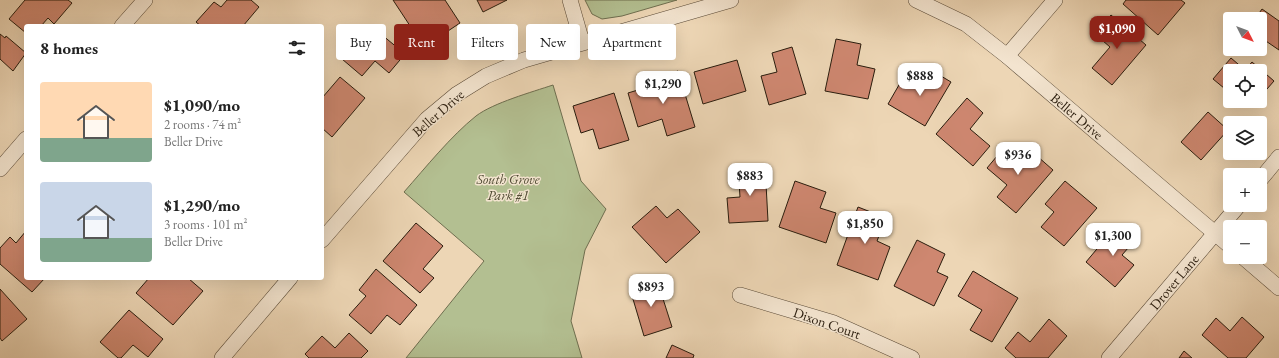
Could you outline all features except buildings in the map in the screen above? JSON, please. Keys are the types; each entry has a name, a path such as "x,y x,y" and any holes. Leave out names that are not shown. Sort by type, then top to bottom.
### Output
{"street":[{"path":"124,24 144,0"},
{"path":"570,0 582,42"},
{"name":"Beller Drive","path":"324,238 423,123 457,94 504,67 582,42 731,0"},
{"name":"Beller Drive","path":"916,0 966,24 1007,56 1223,240"},
{"path":"1007,56 1054,0"},
{"path":"0,169 24,141"},
{"path":"1267,172 1279,157"},
{"name":"Drover Lane","path":"1109,358 1233,212"},
{"path":"1251,264 1279,288"},
{"path":"222,358 288,280"},
{"name":"Dixon Court","path":"740,295 834,323 912,358"}],"green space":[{"path":"585,0 677,0 622,16 602,19 592,14"},
{"name":"South Grove Park #1","path":"553,85 581,181 606,209 585,250 571,321 582,358 406,358 484,261 404,192 448,142 476,116 502,102"}]}
